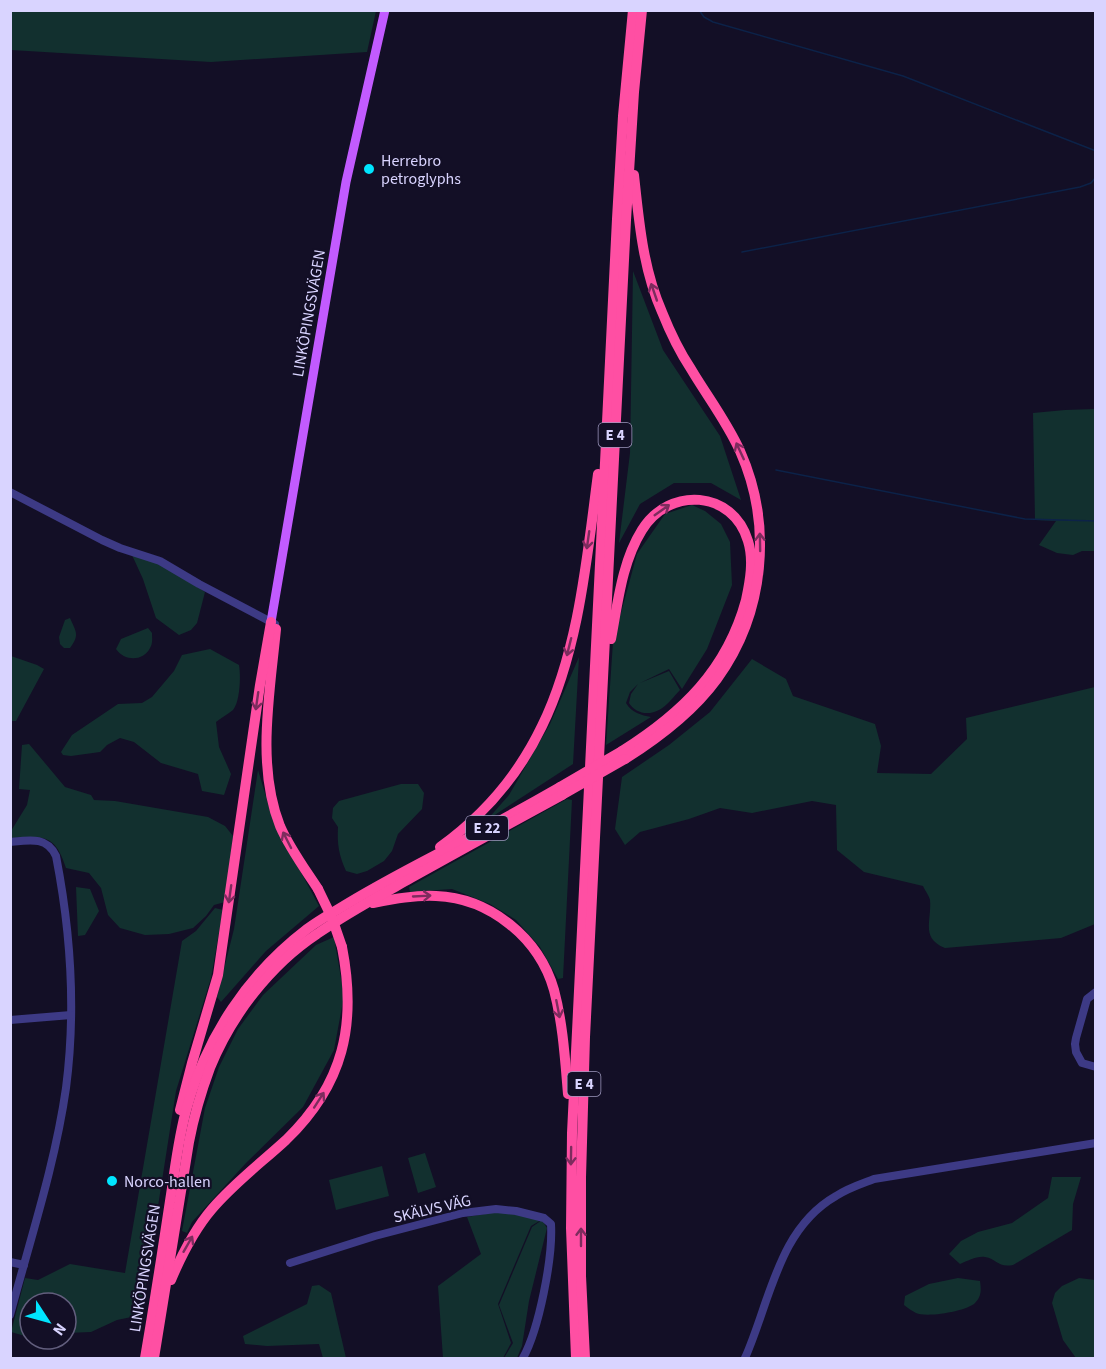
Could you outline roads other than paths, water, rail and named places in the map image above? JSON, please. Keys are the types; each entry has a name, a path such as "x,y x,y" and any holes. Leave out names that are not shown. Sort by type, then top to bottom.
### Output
{"highway":[{"name":"E 4","path":"576,1359 571,1238 572,1134 623,116 633,10"},
{"name":"E 4","path":"585,1359 581,1276 581,1165 585,1037 630,145 642,10"},
{"path":"624,755 653,740 685,715 726,666 740,641 750,616 761,550 759,521 748,470 727,426 677,346 648,274 630,145"},
{"path":"412,867 452,838 503,787 531,747 552,704 567,655 581,590 608,399"},
{"path":"603,680 624,574 642,529 661,508 681,500 704,500 727,510 744,530 751,556 749,584 736,631 711,675 691,698 624,755"},
{"path":"164,1297 182,1254 199,1226 231,1189 311,1112 331,1080 343,1047 348,1011 347,971 342,947 332,918 318,889 288,842 280,825 267,774 273,623"},
{"path":"179,1147 179,1119 186,1084 218,975 258,696 273,623"},
{"name":"E 22","path":"179,1147 187,1109 203,1062 246,988 287,945 309,928 412,867 561,791 624,755"},
{"path":"364,905 561,791"},
{"path":"364,905 423,895 439,896 463,900 488,910 517,930 543,964 555,995 564,1050 572,1134"},
{"name":"E 22","path":"164,1297 195,1111 227,1024 293,952 315,934 364,905"},
{"name":"LINKÖPINGSVÄGEN","path":"145,1359 179,1147"},
{"name":"LINKÖPINGSVÄGEN","path":"154,1359 164,1297"}],"main road":[{"name":"LINKÖPINGSVÄGEN","path":"273,623 346,182 385,10"}],"street":[{"path":"10,492 102,540 160,561 273,623"},
{"path":"10,842 37,840 49,845 56,856 70,958 71,1015 67,1077 58,1131 10,1315"},
{"path":"1095,992 1087,999 1075,1044 1082,1063 1095,1067"},
{"path":"10,1020 71,1015"},
{"path":"745,1359 783,1256 792,1239 811,1215 834,1196 874,1179 1095,1143"},
{"name":"SKÄLVS VÄG","path":"290,1263 375,1236 463,1212 516,1210 544,1218 551,1224 552,1240 542,1299 530,1346 523,1359"},
{"path":"10,1262 24,1265"}],"waterway":[{"path":"699,10 704,17 713,22 903,76 1096,151"},
{"path":"742,252 1080,187 1091,183 1096,177"},
{"path":"776,470 1025,519 1096,521"}],"place":[{"name":"Herrebro petroglyphs","path":"369,169"},
{"name":"Norco-hallen","path":"112,1181"}]}
